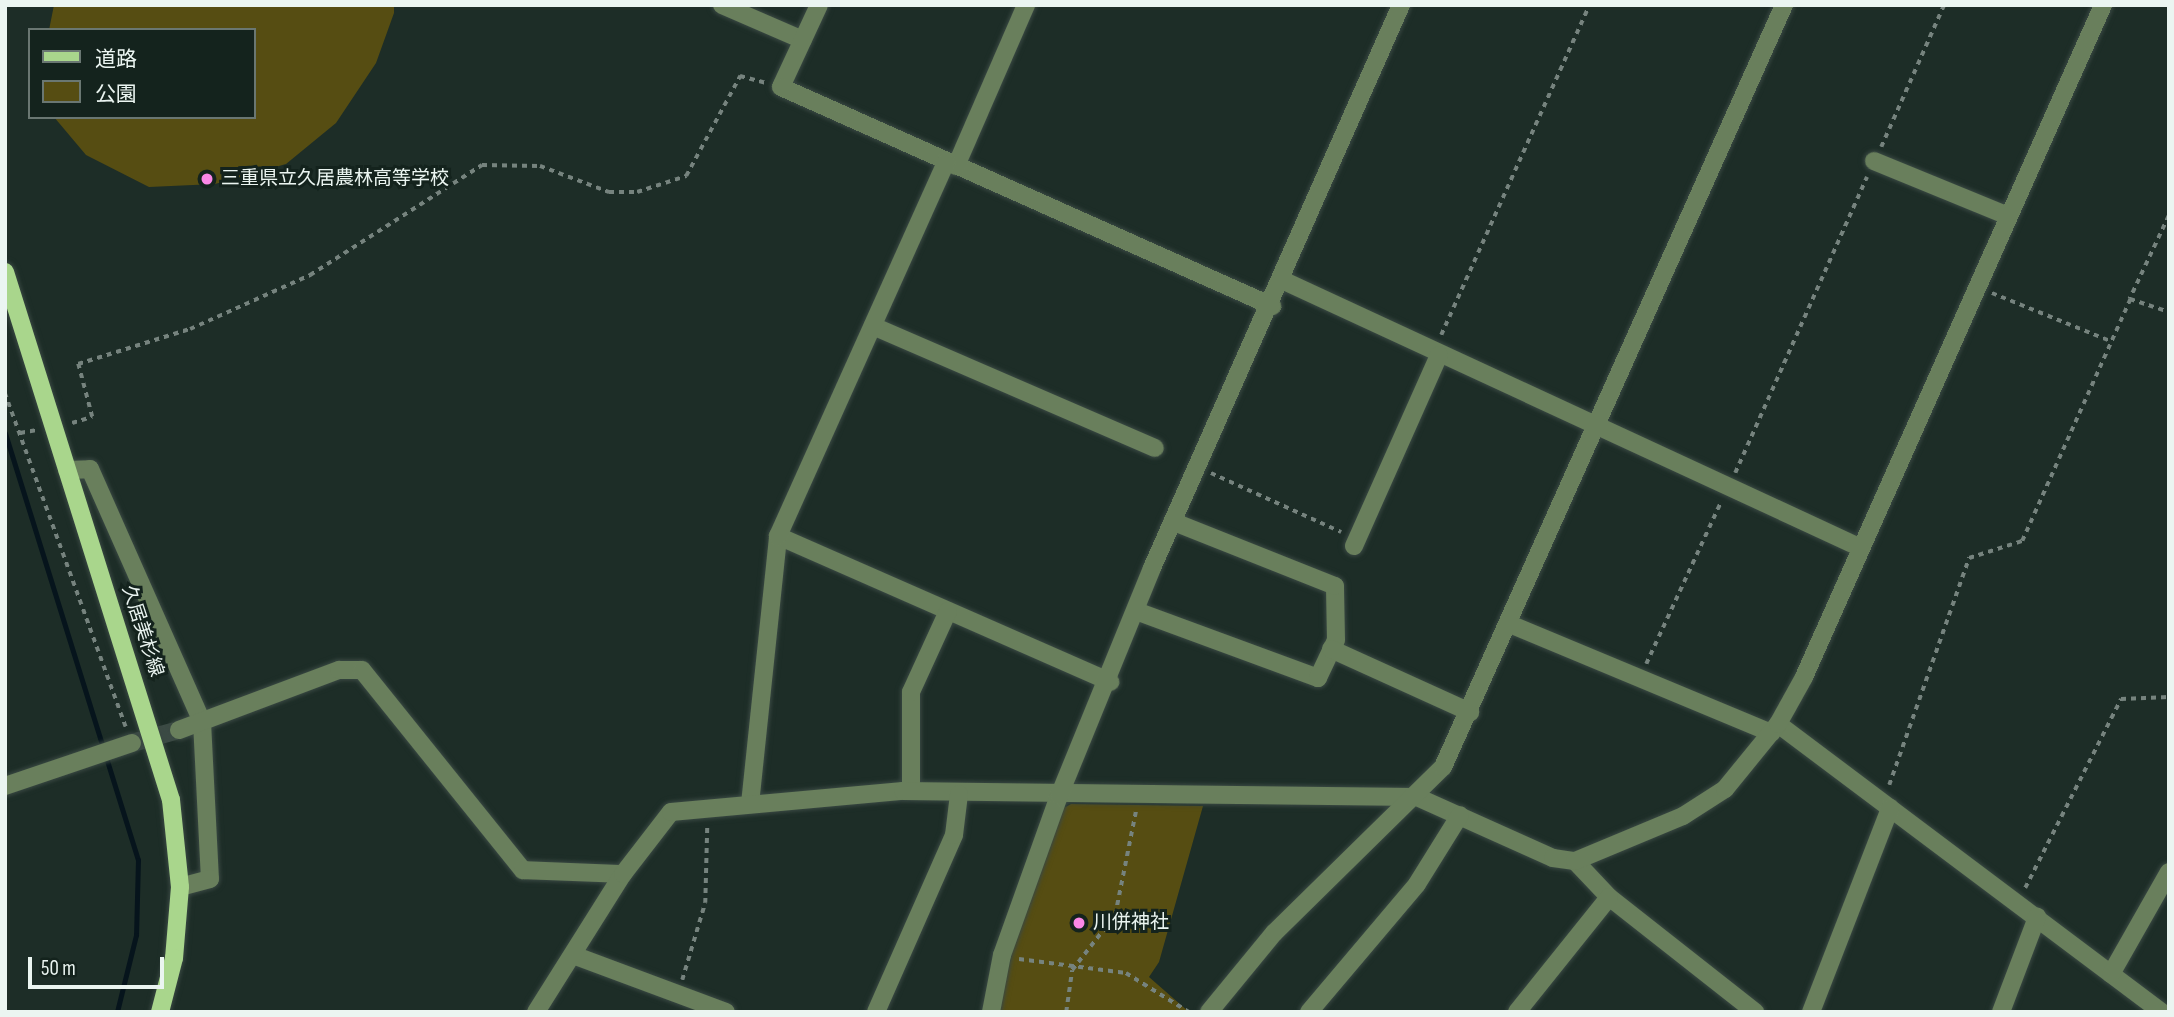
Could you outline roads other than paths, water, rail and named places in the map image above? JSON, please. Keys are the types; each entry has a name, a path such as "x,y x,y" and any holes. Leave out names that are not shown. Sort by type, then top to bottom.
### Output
{"main road":[{"name":"久居美杉線","path":"5,272 153,731 171,800 180,887 174,958 160,1012"}],"street":[{"path":"722,5 803,40"},
{"path":"819,5 781,87 1272,306"},
{"path":"750,804 778,536 873,326 1026,5"},
{"path":"991,1012 1002,955 1059,796 1110,682 1172,521 1272,306 1401,5"},
{"path":"1209,1012 1274,933 1417,797 1443,767 1512,625 1784,5"},
{"path":"536,1012 623,874 671,812 911,792 1139,798 1417,797 1553,858 1575,861 1683,816 1725,789 1775,729 2103,5"},
{"path":"1874,161 2008,216"},
{"path":"1282,280 1597,431 1859,547"},
{"path":"873,326 1155,448"},
{"path":"1355,542 1436,354"},
{"path":"67,470 90,469 202,722 210,879 180,887"},
{"path":"1136,611 1318,678 1331,649 1335,586 1172,521"},
{"path":"778,536 1110,682"},
{"path":"911,792 911,692 948,611"},
{"path":"1512,625 1640,678 1775,729 1886,805 2161,1012"},
{"path":"1331,649 1470,712"},
{"path":"179,730 339,670 362,670 523,870 623,874"},
{"path":"5,786 126,745"},
{"path":"876,1012 954,835 959,794"},
{"path":"1811,1012 1886,805"},
{"path":"1309,1012 1417,884 1460,815"},
{"path":"1575,861 1609,897 1755,1012"},
{"path":"2111,974 2169,872"},
{"path":"1517,1012 1609,897"},
{"path":"2001,1012 2037,917"},
{"path":"573,956 726,1012"}],"waterway":[{"path":"5,433 138,860 136,935 117,1012"}],"tunnel":[{"path":"132,743 179,730"}],"place":[{"name":"三重県立久居農林高等学校","path":"207,179"},
{"name":"川併神社","path":"1079,923"}]}
